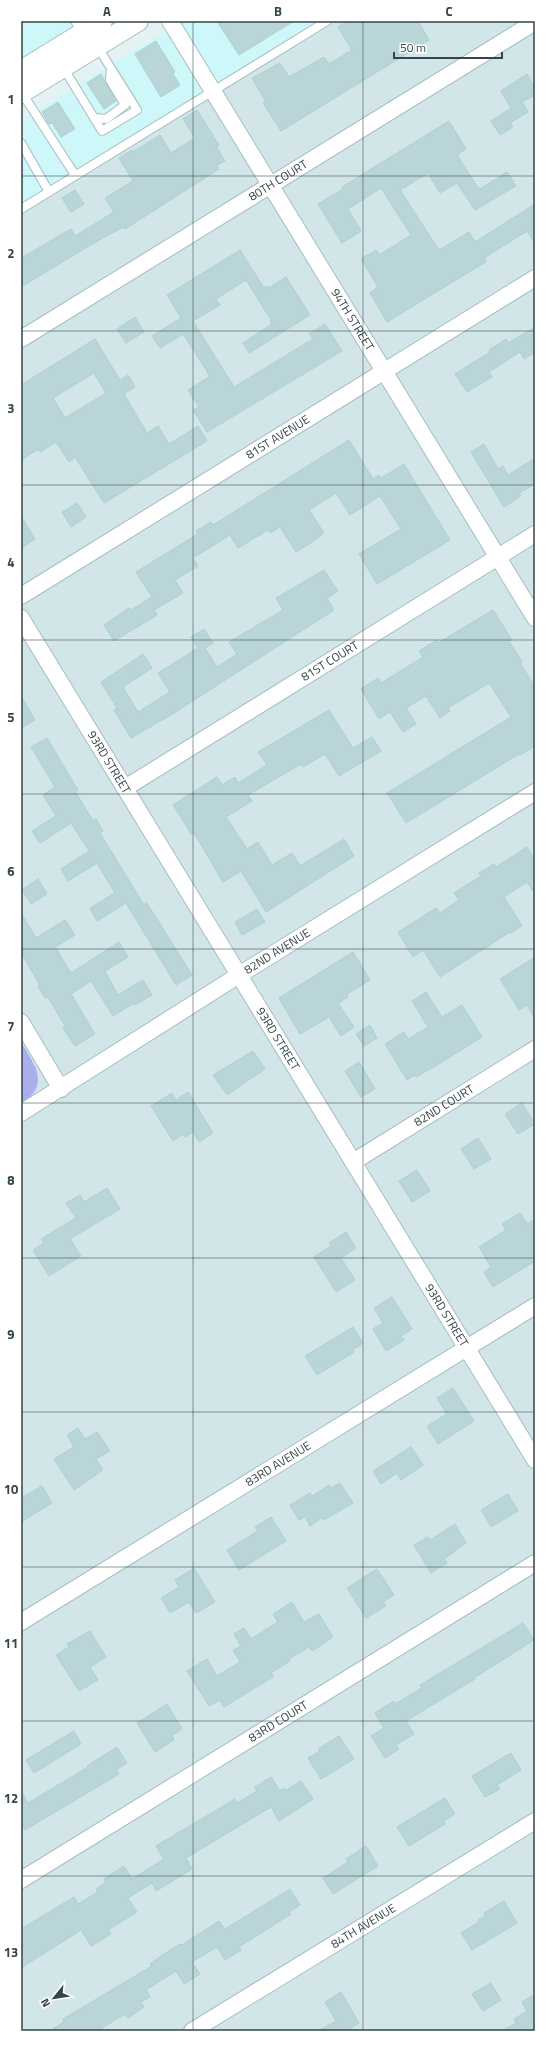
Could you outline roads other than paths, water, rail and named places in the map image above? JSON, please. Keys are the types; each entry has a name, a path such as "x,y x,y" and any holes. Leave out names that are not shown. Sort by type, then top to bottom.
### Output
{"street":[{"path":"24,66 78,27 102,21"},
{"path":"22,93 138,21"},
{"name":"94TH STREET","path":"170,21 535,618"},
{"name":"80TH COURT","path":"21,338 535,22"},
{"name":"81ST AVENUE","path":"21,596 535,278"},
{"name":"81ST COURT","path":"125,788 535,534"},
{"name":"93RD STREET","path":"21,618 535,1460"},
{"name":"82ND AVENUE","path":"21,1113 239,975 535,792"},
{"path":"21,1022 60,1089"},
{"name":"82ND COURT","path":"353,1162 535,1049"},
{"name":"83RD AVENUE","path":"21,1622 535,1306"},
{"name":"83RD COURT","path":"21,1880 535,1564"},
{"name":"84TH AVENUE","path":"192,2031 535,1821"}],"lane":[{"path":"21,209 327,21"},
{"path":"63,67 102,131 137,110 97,46"},
{"path":"94,118 106,119 125,105 110,80 111,69"},
{"path":"22,93 75,175"},
{"path":"21,143 49,192"}]}
